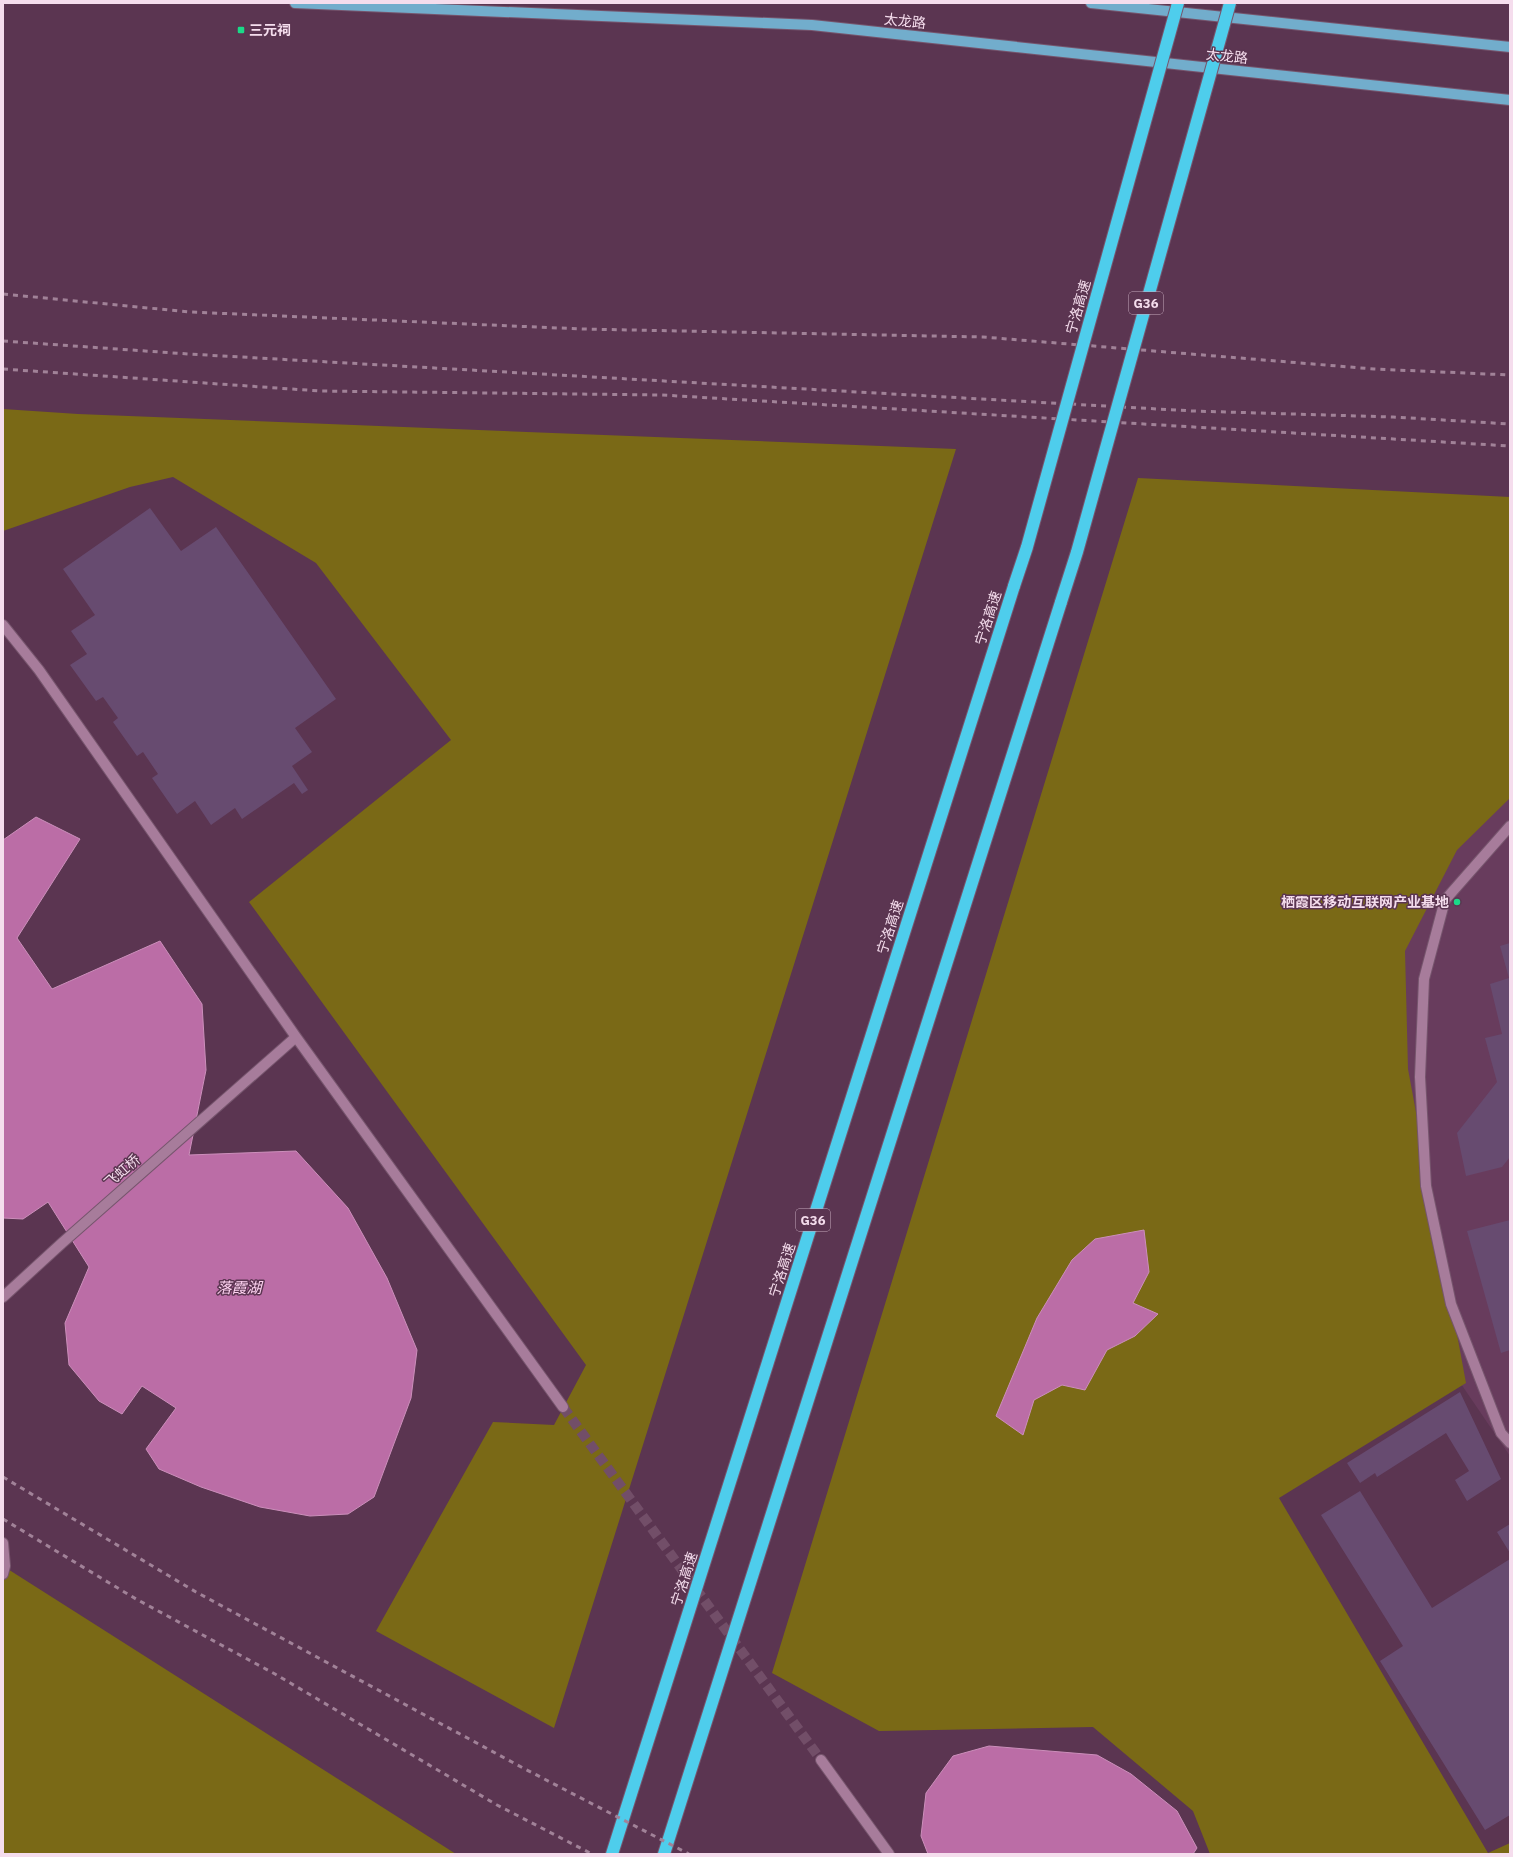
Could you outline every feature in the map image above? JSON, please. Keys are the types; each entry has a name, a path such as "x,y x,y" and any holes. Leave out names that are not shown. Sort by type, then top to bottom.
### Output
{"highway":[{"name":"宁洛高速","path":"612,1854 1029,540 1178,3"},
{"name":"G36","path":"664,1854 1079,544 1230,3"}],"main road":[{"name":"太龙路","path":"295,3 812,25 1510,100"},
{"path":"1091,3 1510,47"}],"lane":[{"path":"3,625 39,670 296,1037 563,1407"},
{"path":"1510,826 1445,900 1424,979 1420,1076 1426,1186 1451,1304 1500,1433 1510,1444"},
{"name":"飞虹桥","path":"3,1297 62,1243 296,1037"},
{"path":"3,1543 5,1566 3,1574"},
{"path":"821,1760 889,1854"}],"shaded area":[{"path":"3,409 78,414 956,449 554,1728 376,1631 493,1422 554,1425 586,1365 249,902 451,740 316,563 173,477 130,487 3,531"},
{"path":"1138,478 1510,497 1510,798 1457,850 1405,951 1408,1069 1466,1383 1279,1498 1488,1853 1510,1843 1510,1854 1210,1854 1193,1811 1093,1727 879,1731 772,1673"},
{"name":"栖霞区移动互联网产业基地","path":"1510,655 1510,1456 1440,1353 1395,1069 1414,736"},
{"path":"3,1566 456,1854 3,1854"}],"water":[{"name":"落霞湖","path":"36,817 80,839 17,938 52,989 160,941 202,1004 206,1070 189,1155 296,1151 348,1208 387,1278 417,1350 411,1398 374,1497 348,1514 310,1516 260,1507 201,1487 159,1469 146,1449 176,1408 142,1386 122,1414 99,1401 69,1365 65,1323 89,1267 48,1202 23,1219 3,1218 3,840"},
{"path":"1144,1230 1149,1272 1133,1303 1158,1314 1135,1336 1107,1350 1085,1390 1062,1385 1034,1400 1023,1435 996,1416 1037,1318 1072,1260 1095,1239"},
{"path":"989,1746 1097,1755 1131,1774 1177,1811 1197,1848 1193,1854 928,1854 921,1836 926,1793 953,1756"}],"building":[{"path":"150,508 181,551 216,527 336,699 295,728 312,752 292,766 308,790 302,794 294,783 242,819 235,808 211,825 195,801 177,814 152,778 158,774 143,752 137,756 113,722 118,718 103,697 96,701 70,665 87,654 71,631 95,615 63,569"},
{"path":"1510,943 1510,1157 1502,1167 1466,1176 1457,1133 1497,1082 1485,1038 1502,1034 1490,984 1509,978 1500,946"},
{"path":"1510,1220 1510,1350 1501,1353 1467,1231"},
{"path":"1460,1392 1501,1479 1467,1501 1455,1480 1469,1471 1446,1433 1377,1477 1375,1473 1360,1483 1347,1463"},
{"path":"1360,1491 1432,1608 1510,1559 1510,1815 1485,1830 1380,1661 1403,1646 1321,1515"},
{"path":"1510,1524 1510,1553 1497,1532"}],"tunnel":[{"path":"563,1407 821,1760"}],"railway":[{"path":"3,294 190,312 582,329 983,337 1374,369 1510,375"},
{"path":"3,341 188,354 1193,411 1393,417 1510,424"},
{"path":"3,369 320,391 662,395 1510,446"},
{"path":"3,1477 196,1592 525,1769 689,1854"},
{"path":"3,1519 136,1599 275,1674 497,1805 592,1854"}],"place":[{"name":"三元祠","path":"241,30"},
{"name":"栖霞区移动互联网产业基地","path":"1457,902"}]}
